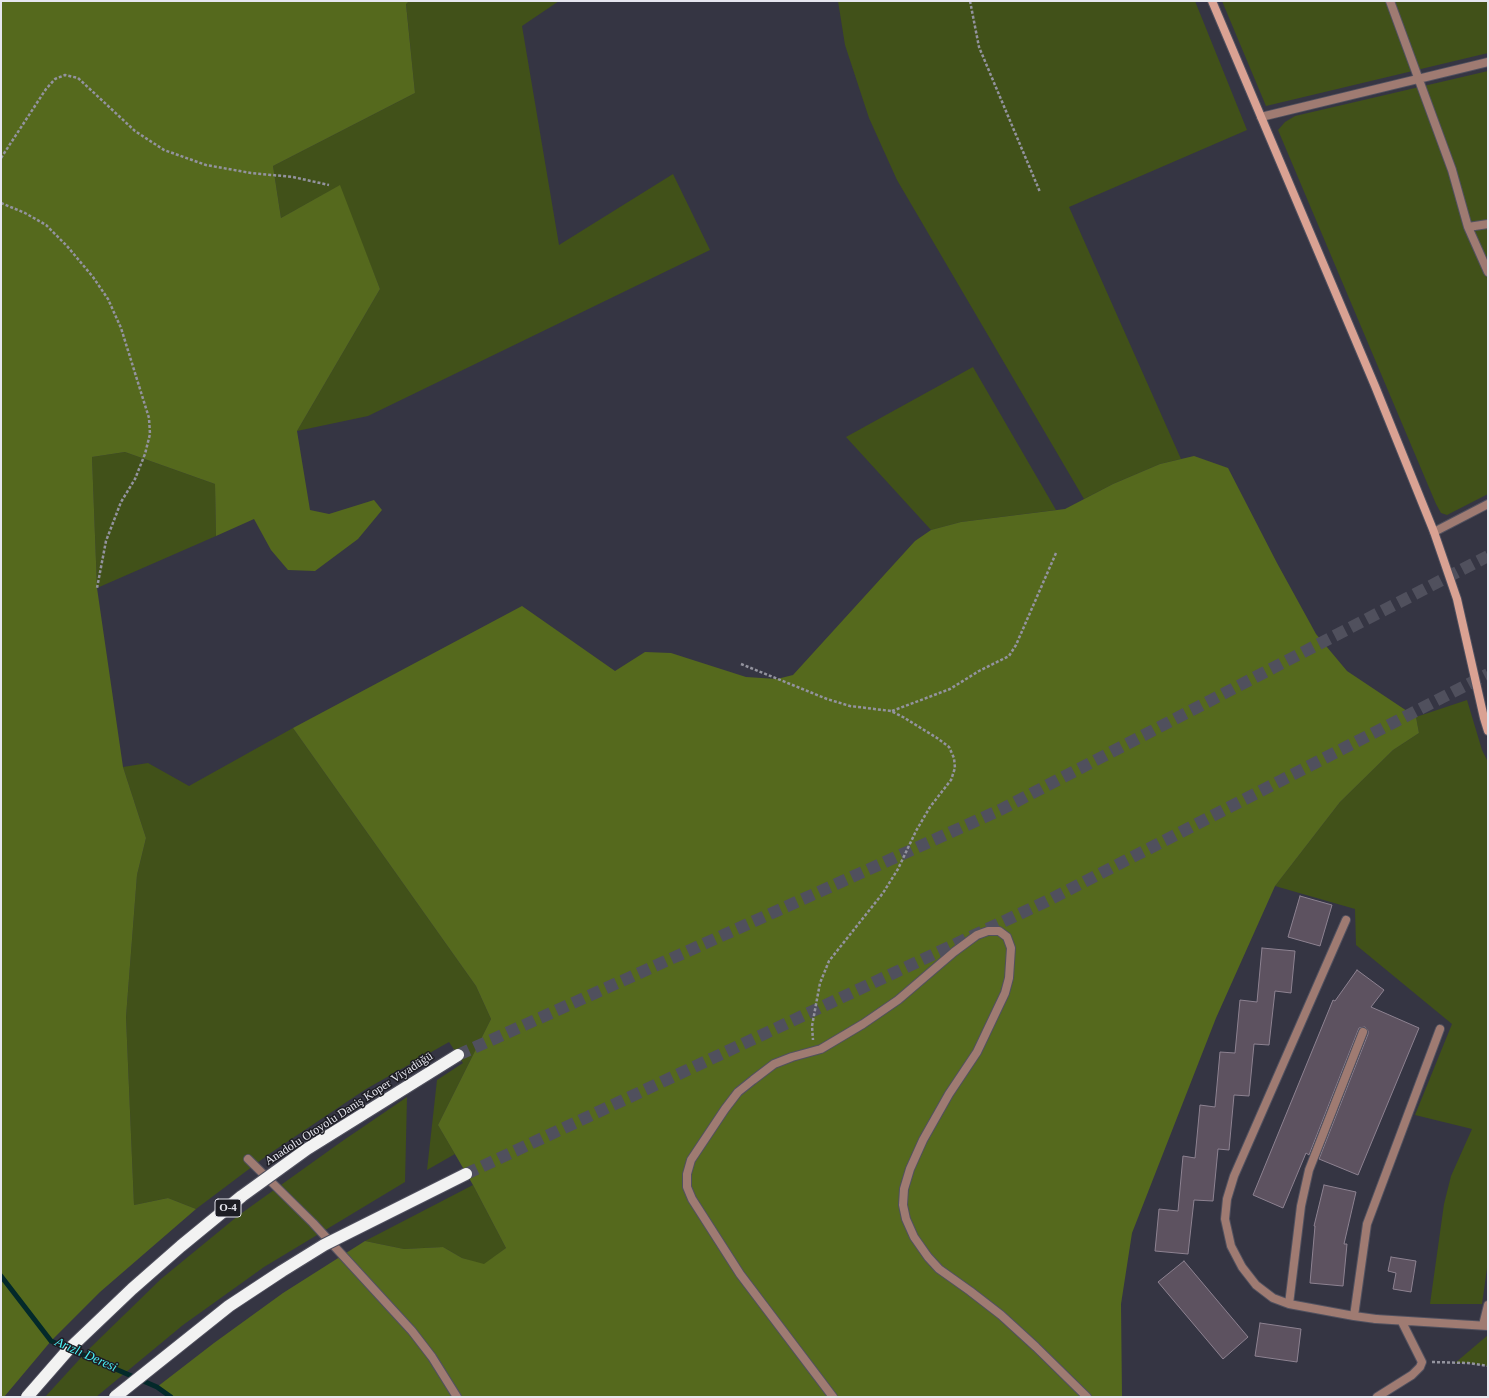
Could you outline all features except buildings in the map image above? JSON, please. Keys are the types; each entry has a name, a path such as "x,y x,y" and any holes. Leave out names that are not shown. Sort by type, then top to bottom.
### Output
{"highway":[{"name":"Anadolu Otoyolu Daniş Koper Viyadüğü","path":"26,1397 68,1350 132,1289 181,1246 242,1196 308,1149 458,1055"},
{"path":"115,1397 229,1306 282,1271 324,1245 466,1174"}],"street":[{"path":"1212,1 1375,386 1434,532 1457,600 1488,731"},
{"path":"1390,1 1452,170 1468,227 1488,272"},
{"path":"1261,116 1488,62"},
{"path":"1468,227 1488,224"},
{"path":"1434,532 1488,504"},
{"path":"1346,920 1234,1176 1227,1199 1225,1219 1231,1246 1242,1267 1256,1285 1273,1298 1289,1304 1354,1316 1402,1322 1485,1326 1488,1305"},
{"path":"833,1397 740,1274 692,1199 687,1187 687,1174 691,1160 738,1092 753,1080 774,1064 821,1049 840,1039 892,1004 921,982 954,952 978,935 988,931 999,931 1007,936 1011,948 1009,978 1005,993 977,1052 949,1094 923,1140 910,1169 904,1189 903,1205 906,1219 914,1237 928,1257 939,1269 1001,1316 1036,1347 1087,1397"},
{"path":"1354,1316 1366,1224 1440,1029"},
{"path":"1289,1304 1301,1206 1309,1170 1363,1032"},
{"path":"248,1159 313,1224 412,1331 432,1357 457,1397"},
{"path":"1377,1397 1412,1375 1420,1367 1422,1362 1402,1322"}],"path":[{"path":"970,1 979,47 1040,192"},
{"path":"1,158 46,89 55,79 65,75 78,78 135,131 164,150 206,165 251,173 293,177 329,185"},
{"path":"1,203 25,213 46,225 67,246 93,277 108,299 121,328 149,418 150,434 145,454 121,502 106,541 97,588"},
{"path":"891,711 950,689 979,671 1009,656 1016,644 1056,553"},
{"path":"741,664 827,699 850,706 891,711 938,738 949,747 954,758 955,768 951,780 930,807 919,825 898,869 883,893 829,961 820,984 812,1026 814,1051"},
{"path":"1422,1362 1468,1363 1488,1366"}],"green space":[{"path":"1,1 409,1 406,4 415,93 273,166 281,218 340,185 380,289 297,431 310,510 329,514 374,500 382,510 358,539 315,571 288,570 271,550 254,519 216,536 215,484 125,452 92,457 97,588 123,767 146,838 137,875 126,1017 134,1205 168,1198 196,1209 100,1292 51,1341 4,1397 1,1397"},
{"path":"409,1 559,1 522,26 559,245 673,174 710,250 368,416 297,431 380,289 339,186 281,218 273,166 415,93 406,3"},
{"path":"838,1 1195,1 1247,130 1069,207 1181,459 1160,464 1113,484 1084,499 897,180 869,118 845,45"},
{"path":"1222,1 1488,1 1488,53 1266,106"},
{"path":"1488,71 1488,494 1447,515 1441,513 1436,504 1278,130 1285,122 1295,116"},
{"path":"973,367 1056,510 961,522 931,530 846,437"},
{"path":"125,452 215,484 216,536 97,588 92,457"},
{"path":"1194,456 1228,468 1277,563 1316,634 1347,671 1416,717 1419,733 1393,750 1340,802 1275,886 1216,1018 1132,1233 1121,1304 1122,1397 171,1397 157,1387 283,1293 365,1241 404,1249 443,1247 462,1258 484,1264 506,1248 473,1185 438,1125 491,1019 476,986 293,728 522,606 615,671 645,652 671,653 746,677 777,679 793,675 915,541 931,530 961,522 1065,509 1113,484 1160,464"},
{"path":"1467,700 1482,750 1488,762 1488,1261 1482,1304 1430,1304 1444,1204 1451,1176 1472,1129 1415,1115 1452,1024 1356,945 1355,909 1275,886 1340,802 1393,750 1419,733 1416,717"},
{"path":"293,728 476,986 491,1019 438,1125 455,1154 427,1170 437,1080 463,1063 449,1042 366,1089 269,1154 196,1209 168,1198 134,1205 126,1017 137,875 146,838 123,767 148,763 189,786"},
{"path":"407,1097 405,1182 264,1267 183,1325 96,1397 45,1397 88,1350 161,1279 239,1215"},
{"path":"473,1185 506,1248 484,1265 462,1258 443,1247 404,1249 365,1241"},
{"path":"1488,1335 1488,1366 1455,1363"}],"waterway":[{"name":"Arızlı Deresi","path":"1,1276 51,1341 157,1387 171,1397"}],"tunnel":[{"path":"458,1055 1000,810 1488,556"},
{"path":"466,1174 1047,901 1488,674"}]}
